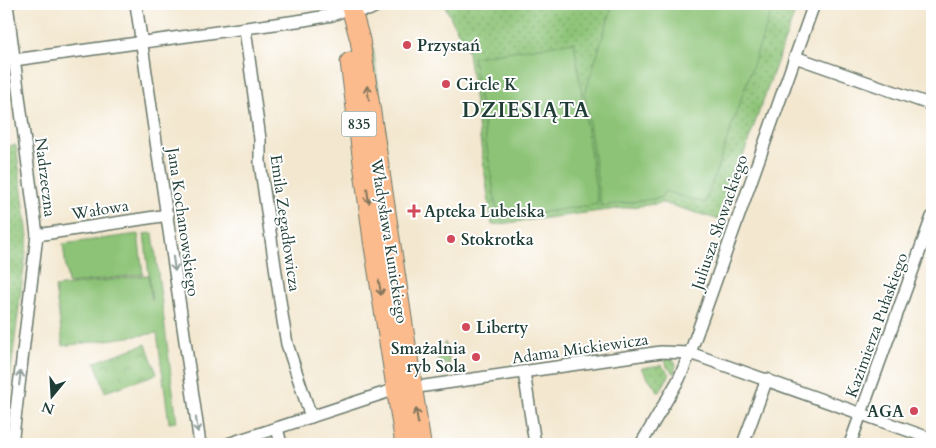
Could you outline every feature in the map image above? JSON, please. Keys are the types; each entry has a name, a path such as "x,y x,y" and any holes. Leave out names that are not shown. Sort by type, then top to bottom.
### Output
{"main road":[{"name":"Władysława Kunickiego","path":"351,5 347,41 373,240 405,389 421,444"},
{"name":"Władysława Kunickiego","path":"405,389 405,444"}],"street":[{"name":"Nadrzeczna","path":"7,4 37,235 12,444"},
{"name":"Jana Kochanowskiego","path":"136,4 200,444"},
{"path":"14,60 245,29 332,15 351,5 368,8 376,4"},
{"name":"Juliusza Słowackiego","path":"641,444 679,379 690,353 814,4"},
{"path":"927,4 932,6"},
{"name":"Emila Zegadłowicza","path":"245,29 260,139 260,163 283,321 287,344 311,417"},
{"path":"795,56 932,105"},
{"name":"Wałowa","path":"37,235 168,216"},
{"name":"Kazimierza Pułaskiego","path":"850,444 932,217"},
{"name":"Adama Mickiewicza","path":"228,444 405,389 661,352 690,353 932,438"},
{"path":"524,372 535,444"},
{"path":"743,444 767,379"},
{"path":"277,428 280,444"}],"green space":[{"path":"444,4 798,4 720,220 663,203 492,225 468,53"},
{"path":"613,4 774,4 705,203 664,191 661,198 601,206 585,94"},
{"path":"574,42 598,204 498,219 473,57"},
{"path":"369,44 373,47 386,142 383,138"},
{"path":"16,145 28,236 4,426 4,147"},
{"path":"153,233 177,422 169,423 157,333 63,346 55,287 148,275 152,301 144,234"},
{"path":"138,234 143,274 68,284 63,244"},
{"path":"445,342 450,364 442,364 438,361"},
{"path":"146,344 157,374 105,392 95,362"},
{"path":"665,358 673,359 676,363 675,374 667,367"},
{"path":"661,365 670,374 659,393 641,368"}],"place":[{"name":"Przystań","path":"407,45"},
{"name":"Circle K","path":"446,84"},
{"name":"Apteka Lubelska","path":"414,211"},
{"name":"Stokrotka","path":"451,239"},
{"name":"Liberty","path":"466,327"},
{"name":"Smażalnia ryb Sola","path":"476,357"},
{"name":"AGA","path":"914,411"}],"district":[{"name":"DZIESIĄTA","path":"526,110"}]}
